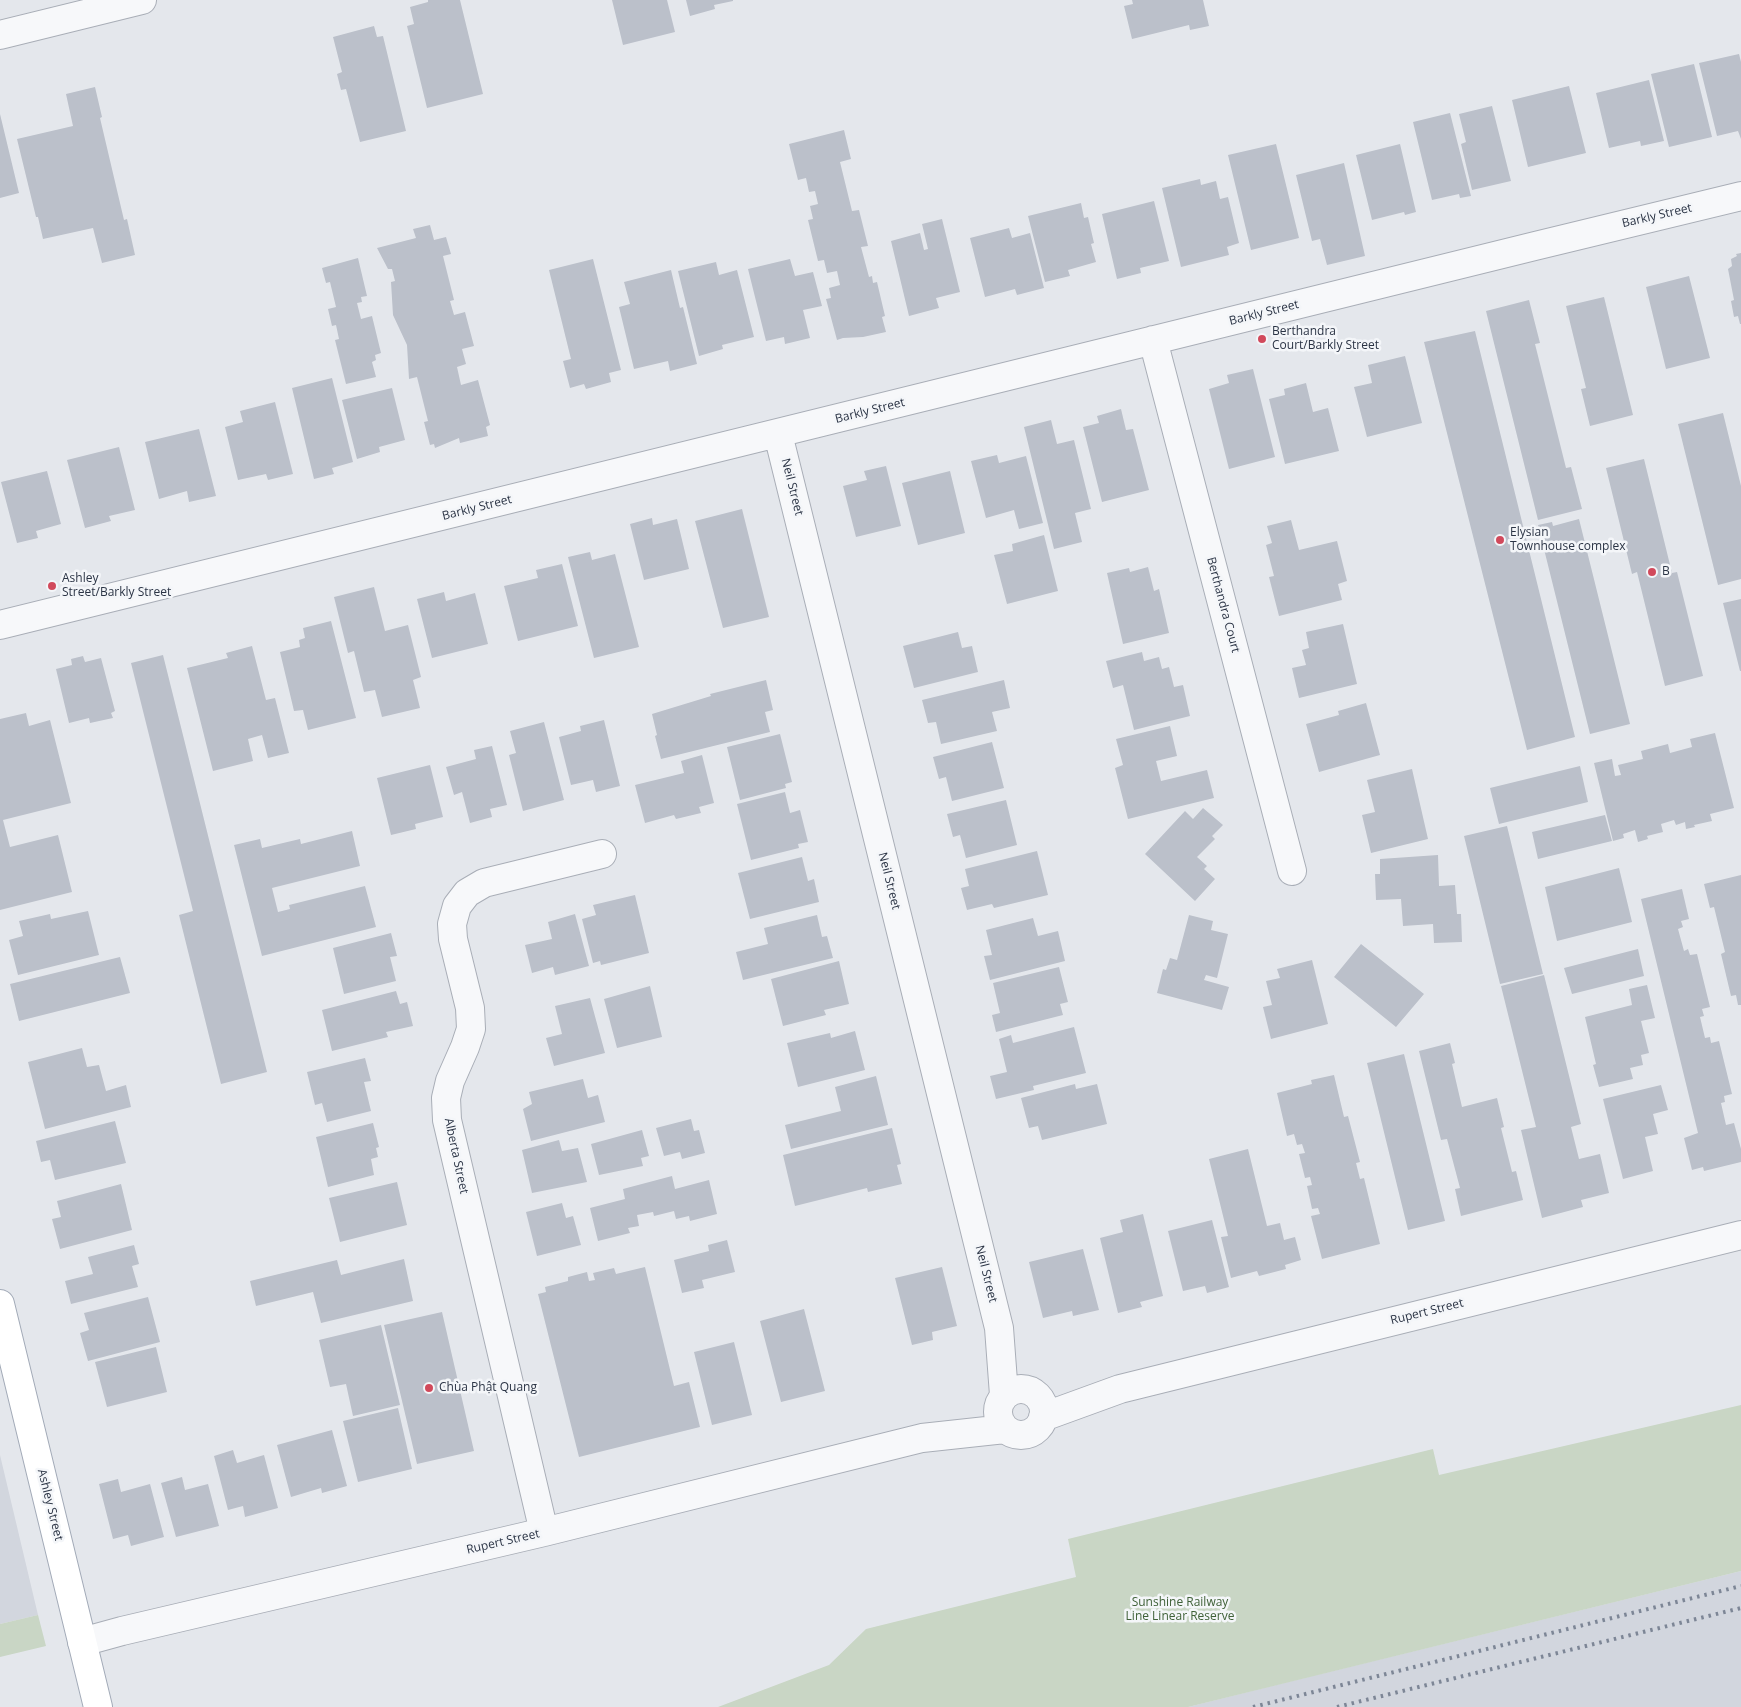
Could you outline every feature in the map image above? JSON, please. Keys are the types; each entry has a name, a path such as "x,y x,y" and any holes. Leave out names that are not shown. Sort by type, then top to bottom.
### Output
{"main road":[{"name":"Ashley Street","path":"0,1304 98,1707"}],"street":[{"path":"0,35 142,0"},
{"name":"Barkly Street","path":"0,625 1741,196"},
{"name":"Berthandra Court","path":"1153,340 1292,871"},
{"name":"Neil Street","path":"778,434 999,1328 1020,1406"},
{"name":"Alberta Street","path":"544,1532 447,1120 446,1098 450,1081 471,1029 470,1008 453,939 452,924 457,906 467,893 484,883 602,854"},
{"name":"Rupert Street","path":"82,1642 544,1532 922,1438 1020,1406 1114,1391 1741,1235"}],"shaded area":[{"path":"0,1455 38,1615 0,1624"},
{"path":"1741,1571 1741,1707 1188,1707 1280,1684"}],"green space":[{"name":"Sunshine Railway Line Linear Reserve","path":"1741,1405 1741,1571 1188,1707 718,1707 829,1665 866,1629 1076,1577 1068,1539 1433,1449 1439,1475"},
{"path":"38,1615 46,1646 0,1657 0,1624"}],"building":[{"path":"428,0 460,0 483,94 427,108 407,26 414,24 410,7 428,2"},
{"path":"612,0 667,0 675,32 623,45"},
{"path":"686,0 733,1 714,5 715,9 690,16"},
{"path":"1132,0 1203,0 1209,26 1190,30 1189,25 1132,39 1124,6 1133,4"},
{"path":"374,26 377,37 383,36 406,131 360,142 346,89 341,90 337,74 342,72 333,37"},
{"path":"1739,54 1741,62 1741,139 1738,131 1717,136 1699,63"},
{"path":"1694,64 1712,137 1669,147 1651,74"},
{"path":"1649,80 1664,141 1641,146 1640,141 1609,148 1596,93"},
{"path":"1569,86 1586,153 1528,167 1512,100"},
{"path":"95,87 102,117 100,118 124,220 127,219 135,255 102,263 93,228 43,239 17,139 73,126 66,94"},
{"path":"1492,106 1511,181 1472,190 1461,144 1466,142 1459,114"},
{"path":"1450,113 1471,196 1460,198 1459,194 1432,200 1413,122"},
{"path":"0,114 19,193 0,198"},
{"path":"844,130 851,159 840,162 852,211 859,210 868,246 861,247 869,277 872,276 873,283 877,282 885,316 882,317 886,332 837,340 826,299 831,298 829,288 840,285 837,271 827,273 824,260 818,261 808,220 813,219 810,206 818,204 815,191 809,192 806,178 798,180 789,144"},
{"path":"1276,144 1299,238 1251,250 1228,155"},
{"path":"1400,144 1416,212 1405,215 1404,212 1372,220 1356,155"},
{"path":"1344,163 1365,256 1327,265 1320,239 1312,241 1296,175"},
{"path":"1200,179 1201,185 1216,181 1220,199 1228,197 1239,243 1227,247 1229,255 1181,267 1162,188"},
{"path":"1154,201 1169,261 1140,268 1141,273 1117,279 1102,214"},
{"path":"1081,203 1084,218 1088,217 1094,243 1091,244 1096,262 1068,270 1070,276 1045,282 1028,216"},
{"path":"942,219 960,292 936,298 939,308 909,316 891,241 920,233 924,250 928,249 922,224"},
{"path":"430,225 434,240 446,237 451,254 443,256 454,300 450,301 454,315 465,312 474,346 462,349 466,364 457,367 461,385 478,380 490,425 486,427 488,436 460,443 459,438 435,448 434,444 430,445 424,422 428,421 417,377 409,379 407,345 393,315 391,282 395,281 392,269 388,269 377,248 416,238 413,229"},
{"path":"1009,228 1012,238 1030,233 1044,288 1017,295 1015,289 985,297 970,238"},
{"path":"1741,253 1740,324 1738,316 1734,317 1731,301 1734,300 1728,269 1732,266 1731,259 1737,256 1736,254"},
{"path":"358,258 367,296 361,297 362,302 357,303 361,319 372,316 381,353 375,355 376,360 372,362 376,377 346,384 335,340 339,339 336,325 332,326 328,309 336,307 330,282 326,283 322,268"},
{"path":"593,259 621,370 609,373 611,382 586,389 584,384 570,388 563,361 571,359 549,270"},
{"path":"790,259 795,276 813,272 822,306 803,310 810,338 785,344 784,337 766,341 748,269"},
{"path":"716,262 719,275 737,270 754,337 722,345 723,349 699,356 678,271"},
{"path":"671,270 680,308 683,307 697,364 670,371 668,361 634,369 619,307 630,304 624,282"},
{"path":"1689,276 1710,358 1666,369 1646,287"},
{"path":"1604,297 1633,415 1590,426 1581,389 1586,388 1566,306"},
{"path":"1529,300 1540,343 1535,344 1566,468 1571,467 1582,509 1538,520 1486,311"},
{"name":"Elysian Townhouse complex","path":"1475,331 1575,737 1527,750 1424,342"},
{"path":"1405,356 1422,423 1367,437 1354,387 1372,383 1368,365"},
{"path":"1253,369 1275,457 1229,469 1209,389 1229,383 1227,375"},
{"path":"332,378 353,462 332,468 334,474 314,479 292,388"},
{"path":"1306,383 1313,412 1328,408 1339,451 1285,464 1269,399 1285,395 1284,389"},
{"path":"392,388 405,440 379,447 380,452 357,459 342,400"},
{"path":"275,402 293,474 268,480 266,474 238,480 225,427 243,422 240,411"},
{"path":"1121,409 1126,430 1133,429 1149,490 1102,502 1083,427 1099,423 1097,416"},
{"path":"1723,413 1741,486 1741,579 1718,585 1678,424"},
{"path":"1051,420 1057,444 1074,440 1091,509 1075,513 1082,542 1054,549 1024,427"},
{"path":"199,429 216,496 189,502 187,491 159,499 145,442"},
{"path":"119,447 135,510 109,516 111,521 85,528 67,460"},
{"path":"997,455 999,463 1026,456 1043,523 1019,529 1014,510 986,518 971,461"},
{"name":"B","path":"1644,459 1672,573 1677,572 1703,676 1665,686 1637,572 1632,574 1606,468"},
{"path":"886,466 901,526 856,537 843,486 867,480 864,471"},
{"path":"47,471 61,524 36,531 38,538 17,543 1,482"},
{"path":"950,471 965,533 918,545 902,483"},
{"path":"742,509 769,617 723,628 695,521"},
{"path":"652,518 653,525 677,519 689,569 644,580 630,524"},
{"path":"1579,519 1630,724 1590,734 1538,525 1552,522 1553,526"},
{"path":"1291,520 1299,550 1337,541 1347,581 1338,584 1342,600 1279,616 1269,577 1274,576 1266,545 1272,543 1267,526"},
{"path":"1044,535 1058,591 1007,604 994,555 1013,551 1012,544"},
{"path":"590,552 592,560 615,554 639,647 594,658 568,557"},
{"path":"562,564 578,626 518,641 504,586 538,578 536,570"},
{"path":"1148,567 1154,591 1159,589 1169,633 1123,644 1107,573 1129,568 1130,572"},
{"path":"374,587 385,631 408,625 421,677 413,680 420,708 382,717 375,690 364,692 354,651 348,653 334,597"},
{"path":"444,592 446,601 475,593 488,644 432,658 417,599"},
{"path":"1741,599 1741,671 1740,671 1723,603"},
{"path":"331,621 356,718 308,730 303,710 294,711 280,652 300,647 299,640 305,638 303,628"},
{"path":"1343,624 1357,684 1299,698 1292,668 1306,665 1302,650 1309,648 1306,632"},
{"path":"958,632 962,648 972,646 978,672 914,688 903,646"},
{"path":"252,646 266,700 275,698 289,753 268,758 262,735 248,739 253,761 213,771 187,668 228,658 226,653"},
{"path":"1142,652 1144,661 1159,657 1162,669 1169,667 1174,687 1183,685 1190,716 1134,730 1123,685 1113,688 1106,661"},
{"path":"163,655 267,1072 221,1084 179,915 193,911 131,663"},
{"path":"83,656 85,662 101,658 115,711 111,713 113,718 90,723 89,718 69,723 56,669 72,665 71,659"},
{"path":"766,680 773,710 765,712 770,732 661,759 652,714 711,696 710,694"},
{"path":"1004,680 1010,708 992,712 997,731 941,744 936,722 928,723 922,700"},
{"path":"1366,703 1380,755 1319,772 1306,724 1339,715 1338,711"},
{"path":"26,713 29,726 50,720 71,803 3,820 10,847 58,835 72,892 0,910 0,719"},
{"path":"604,720 620,786 596,792 593,780 571,785 559,737 581,731 580,726"},
{"path":"544,722 564,800 523,811 509,755 516,753 510,731"},
{"path":"1170,726 1177,756 1156,761 1161,781 1207,770 1214,798 1128,819 1115,768 1123,765 1116,739"},
{"path":"1715,733 1734,808 1710,814 1712,821 1694,825 1695,827 1686,829 1685,822 1676,825 1674,820 1661,824 1663,832 1647,836 1648,839 1638,842 1635,830 1623,834 1624,838 1613,841 1594,763 1612,759 1615,776 1621,775 1618,765 1643,759 1641,751 1668,744 1670,753 1692,747 1690,739"},
{"path":"780,734 792,782 785,784 786,788 740,800 727,747"},
{"path":"992,742 1004,788 952,801 946,777 939,779 933,757"},
{"path":"492,746 507,805 490,809 492,817 470,823 462,792 454,795 446,767 476,759 474,750"},
{"path":"702,755 714,803 699,807 701,813 676,819 674,815 645,823 635,785 684,773 681,761"},
{"path":"430,765 443,817 415,824 416,829 391,835 377,778"},
{"path":"1580,766 1588,802 1499,824 1490,788"},
{"path":"1412,769 1428,839 1371,853 1362,815 1375,812 1367,780"},
{"path":"785,792 790,813 800,810 808,842 798,844 799,848 751,860 737,804"},
{"path":"1006,800 1017,845 966,858 960,835 953,837 947,814"},
{"path":"1203,808 1223,825 1212,836 1215,839 1197,857 1207,866 1204,869 1215,879 1195,901 1145,854 1185,811 1193,819"},
{"path":"1605,815 1612,841 1538,859 1532,832"},
{"path":"1507,826 1543,974 1500,984 1464,836"},
{"path":"352,831 360,866 272,888 278,912 290,909 289,905 365,886 376,927 262,956 234,845 260,839 262,848 300,839 301,844"},
{"path":"1037,851 1048,895 994,908 992,904 967,910 961,888 969,886 965,869"},
{"path":"1438,855 1439,886 1455,885 1457,914 1461,914 1462,942 1434,943 1433,924 1403,926 1401,899 1376,900 1375,874 1380,874 1380,859"},
{"path":"802,857 808,881 814,879 819,902 750,919 738,873"},
{"path":"1619,868 1632,922 1557,941 1545,887"},
{"path":"1741,875 1741,1005 1738,1005 1736,995 1731,996 1721,954 1725,952 1714,907 1710,908 1704,884"},
{"path":"1682,889 1689,919 1681,921 1683,927 1678,929 1684,951 1688,949 1690,955 1697,954 1710,1007 1702,1009 1704,1016 1700,1017 1705,1038 1710,1037 1711,1043 1719,1041 1732,1094 1724,1096 1725,1102 1721,1103 1726,1125 1734,1123 1741,1149 1741,1162 1704,1171 1703,1167 1692,1170 1684,1138 1698,1133 1641,899"},
{"path":"635,895 649,953 601,965 600,961 593,963 582,919 596,915 593,905"},
{"path":"88,911 99,955 18,975 9,940 23,936 19,921 50,914 51,919"},
{"path":"575,914 589,966 555,975 553,967 532,973 525,945 552,939 548,922"},
{"path":"817,915 822,937 827,936 833,958 743,980 736,952 768,944 764,928"},
{"path":"1189,915 1213,921 1211,930 1228,934 1217,978 1206,975 1204,980 1229,987 1222,1010 1157,993 1163,969 1166,970 1170,958 1177,960"},
{"path":"1033,918 1038,936 1058,931 1065,961 990,980 984,956 992,955 986,930"},
{"path":"391,933 397,956 390,957 396,981 344,994 333,948"},
{"path":"1361,944 1424,994 1396,1027 1334,977"},
{"path":"1638,949 1644,976 1572,994 1564,968"},
{"path":"120,957 130,993 19,1021 10,984"},
{"path":"1312,960 1328,1024 1271,1039 1263,1007 1272,1005 1266,981 1280,978 1277,969"},
{"path":"839,961 849,1004 824,1010 826,1015 783,1026 771,979"},
{"path":"1059,967 1068,1002 1060,1004 1063,1015 996,1032 992,1015 1000,1013 993,983"},
{"path":"1544,975 1581,1124 1571,1127 1579,1159 1600,1154 1609,1193 1581,1200 1583,1207 1542,1218 1521,1130 1536,1127 1501,986"},
{"path":"1647,985 1655,1018 1641,1021 1649,1053 1641,1055 1643,1065 1630,1068 1633,1079 1599,1087 1593,1065 1596,1064 1585,1017 1632,1005 1629,989"},
{"path":"650,986 662,1037 617,1048 604,999"},
{"path":"396,991 400,1004 407,1002 413,1026 386,1032 388,1037 332,1051 322,1010"},
{"path":"590,998 605,1053 554,1066 546,1038 562,1034 555,1006"},
{"path":"1074,1027 1086,1073 1033,1086 1034,1090 996,1099 990,1076 1007,1072 999,1039 1011,1035 1013,1043"},
{"path":"855,1031 865,1070 798,1087 787,1043 830,1033 831,1038"},
{"path":"1450,1043 1455,1063 1452,1064 1462,1107 1497,1098 1504,1127 1501,1128 1512,1172 1516,1171 1523,1200 1461,1216 1455,1189 1460,1188 1447,1139 1441,1140 1419,1051"},
{"path":"82,1048 87,1067 99,1065 106,1091 126,1085 131,1107 45,1129 28,1062"},
{"path":"1404,1054 1445,1221 1408,1230 1367,1063"},
{"path":"365,1058 371,1081 364,1082 371,1111 327,1122 322,1103 315,1105 307,1072"},
{"path":"1334,1075 1344,1117 1348,1116 1360,1162 1356,1163 1360,1179 1364,1178 1380,1244 1322,1259 1311,1216 1320,1214 1318,1208 1312,1209 1307,1186 1312,1185 1310,1177 1305,1178 1299,1154 1305,1153 1302,1144 1297,1145 1294,1134 1287,1136 1277,1093 1312,1084 1311,1080"},
{"path":"876,1076 888,1125 791,1149 785,1125 841,1111 835,1087"},
{"path":"583,1079 588,1098 598,1095 605,1122 531,1141 523,1109 532,1104 529,1092"},
{"path":"1075,1084 1076,1089 1097,1084 1107,1124 1042,1140 1038,1126 1029,1128 1021,1098"},
{"path":"1661,1085 1668,1110 1653,1114 1658,1134 1645,1137 1653,1171 1623,1179 1603,1099"},
{"path":"691,1119 694,1131 699,1130 705,1153 682,1159 680,1152 664,1156 656,1128"},
{"path":"115,1121 126,1163 55,1180 50,1160 41,1162 36,1141"},
{"path":"373,1123 379,1147 376,1148 378,1157 371,1159 374,1175 328,1187 316,1137"},
{"path":"892,1128 901,1164 897,1165 902,1184 868,1192 867,1188 795,1206 783,1155"},
{"path":"642,1130 649,1156 641,1158 643,1166 599,1175 591,1144"},
{"path":"559,1140 562,1151 578,1148 587,1182 532,1193 522,1150"},
{"path":"1248,1149 1267,1226 1280,1223 1284,1240 1295,1237 1301,1260 1285,1265 1286,1269 1259,1276 1257,1271 1231,1278 1221,1237 1228,1236 1209,1159"},
{"path":"672,1176 675,1189 709,1180 717,1214 690,1221 689,1216 676,1219 674,1211 654,1216 653,1212 637,1215 639,1226 628,1228 630,1233 598,1241 590,1208 625,1199 623,1189"},
{"path":"397,1182 407,1225 340,1242 329,1198"},
{"path":"121,1184 132,1230 60,1249 52,1219 61,1217 57,1201"},
{"path":"562,1203 566,1218 573,1216 581,1245 537,1256 526,1212"},
{"path":"1143,1214 1163,1296 1140,1302 1142,1307 1118,1313 1100,1238 1123,1232 1120,1220"},
{"path":"1212,1220 1229,1287 1207,1293 1205,1286 1183,1291 1168,1231"},
{"path":"727,1240 735,1272 702,1280 704,1288 682,1293 674,1260 709,1251 708,1245"},
{"path":"134,1245 139,1264 132,1266 138,1287 71,1304 65,1281 93,1274 88,1257"},
{"path":"1083,1249 1099,1310 1073,1316 1072,1311 1043,1318 1029,1262"},
{"path":"404,1259 413,1301 321,1323 313,1292 256,1306 250,1281 337,1260 341,1275"},
{"path":"645,1267 674,1386 689,1382 700,1427 579,1457 538,1294 546,1292 545,1287 568,1281 568,1277 587,1272 589,1281 595,1280 593,1273 614,1268 616,1274"},
{"path":"942,1267 957,1326 932,1332 933,1340 912,1345 895,1278"},
{"path":"148,1297 160,1342 88,1361 80,1333 89,1330 84,1313"},
{"path":"804,1309 825,1391 781,1402 760,1321"},
{"name":"Chùa Phật Quang","path":"442,1312 474,1451 417,1464 384,1325"},
{"path":"381,1325 400,1405 353,1416 346,1384 330,1387 319,1340"},
{"path":"734,1342 752,1415 712,1425 694,1352"},
{"path":"156,1347 167,1392 107,1407 95,1362"},
{"path":"398,1408 412,1469 358,1482 343,1421"},
{"path":"332,1430 347,1486 322,1493 321,1488 291,1497 277,1445"},
{"path":"233,1450 237,1463 264,1455 278,1508 245,1517 243,1506 228,1510 214,1456"},
{"path":"182,1477 185,1490 208,1484 219,1526 176,1537 161,1483"},
{"path":"118,1479 121,1492 150,1484 164,1537 131,1546 128,1535 113,1539 99,1484"}],"railway":[{"path":"1253,1707 1741,1586"},
{"path":"1337,1707 1741,1608"}],"place":[{"name":"Berthandra Court/Barkly Street","path":"1262,339"},
{"name":"Elysian Townhouse complex","path":"1500,540"},
{"name":"B","path":"1652,572"},
{"name":"Ashley Street/Barkly Street","path":"52,586"},
{"name":"Chùa Phật Quang","path":"429,1388"}]}
